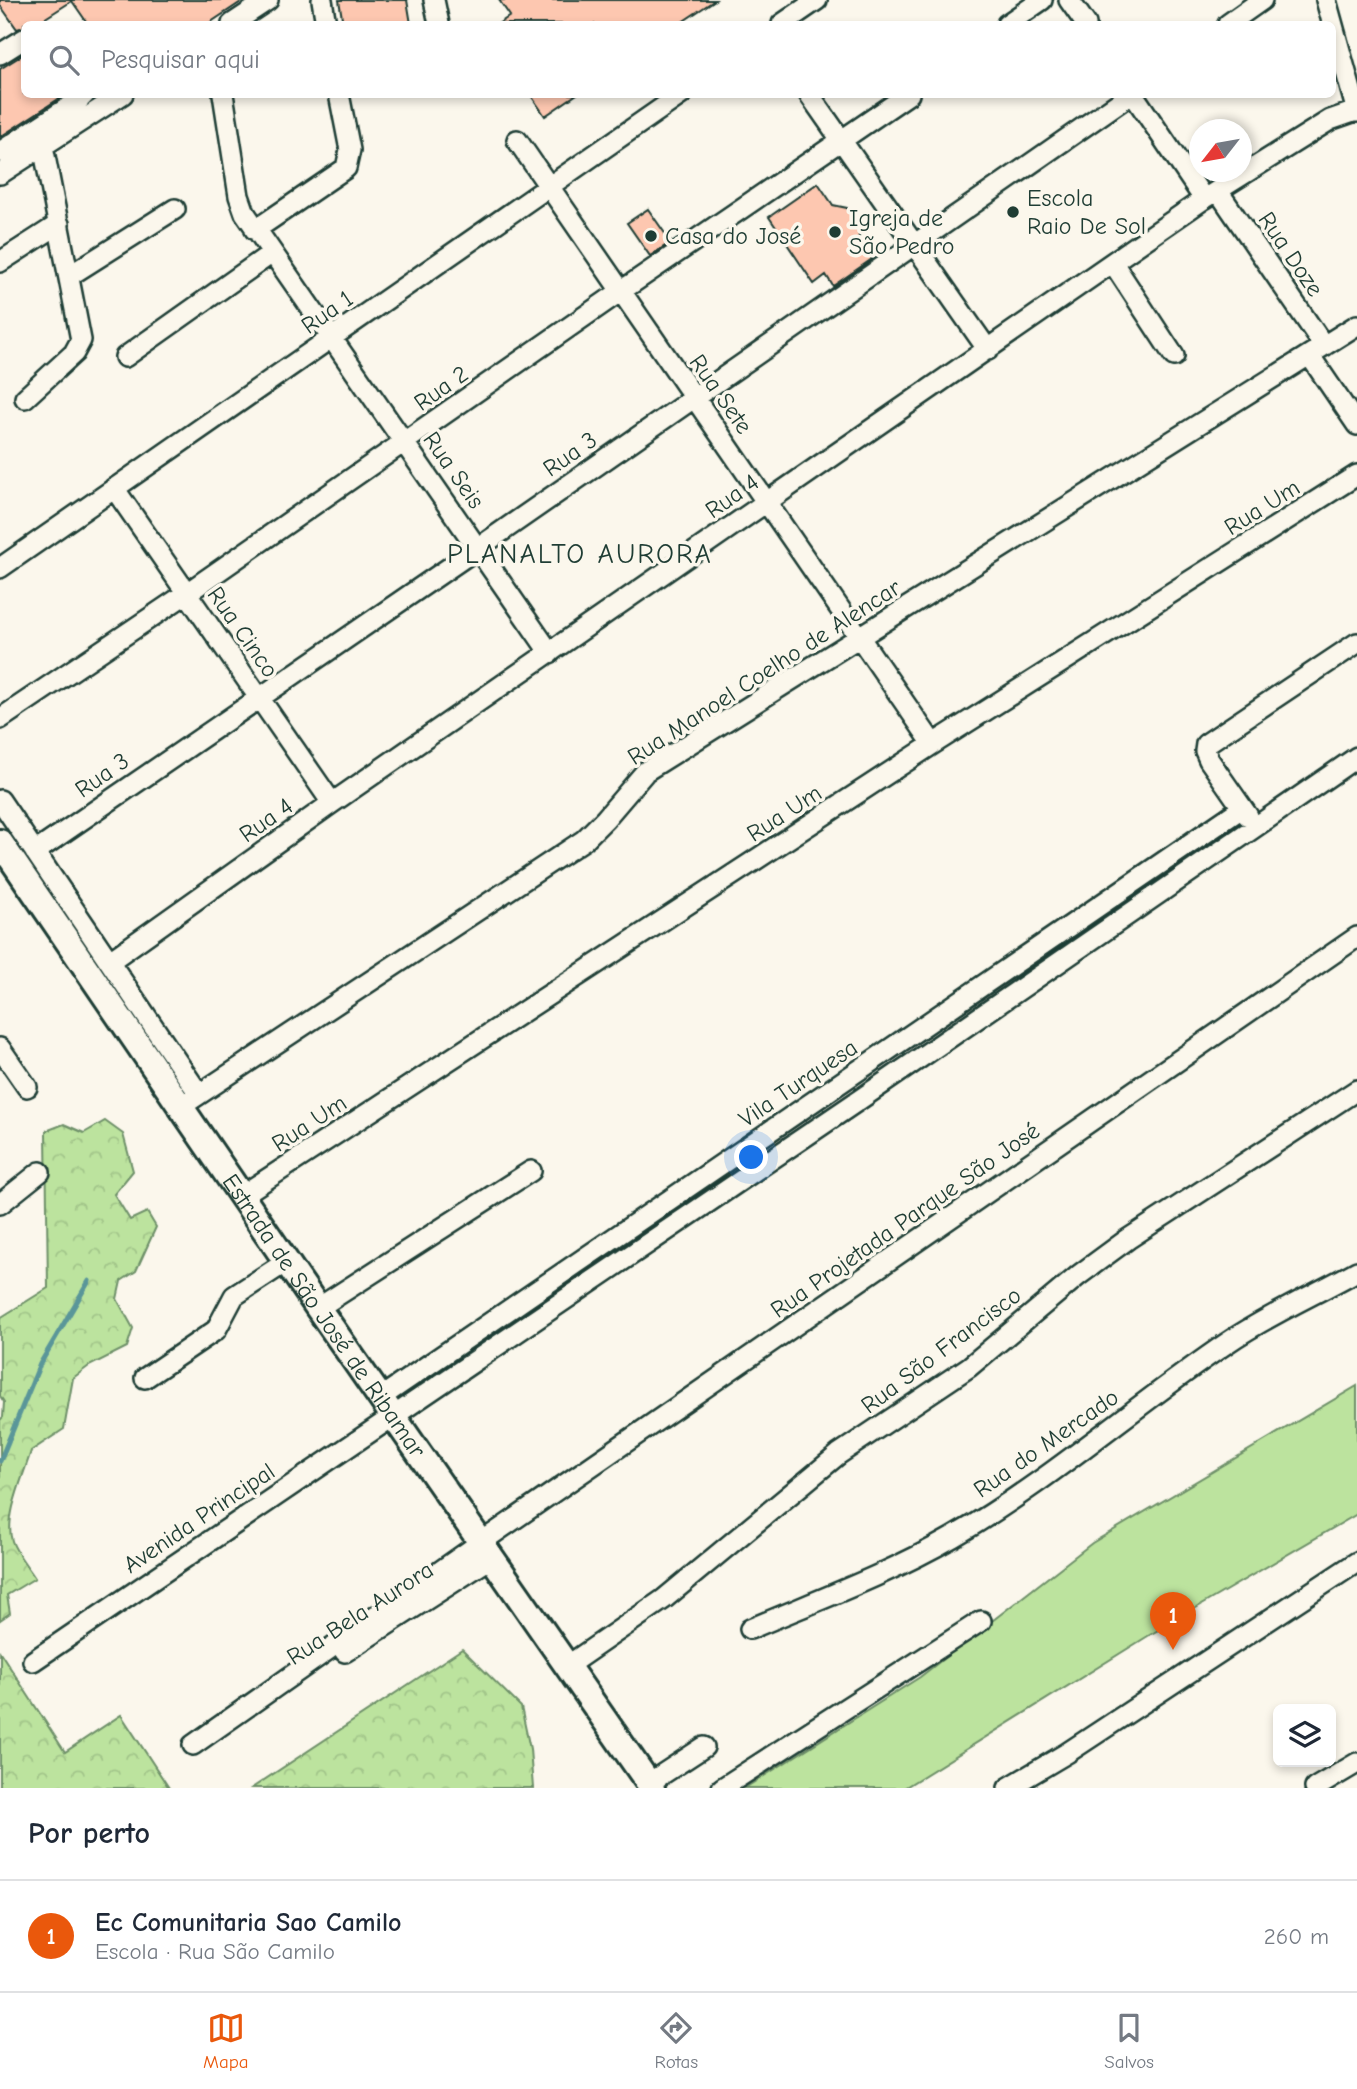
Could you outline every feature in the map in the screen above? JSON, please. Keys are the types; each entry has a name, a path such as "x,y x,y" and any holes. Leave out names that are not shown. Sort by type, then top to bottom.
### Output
{"main road":[{"name":"Estrada de São José de Ribamar","path":"0,842 190,1101 241,1196 651,1786"}],"street":[{"path":"236,21 268,0"},
{"path":"321,0 325,21"},
{"path":"434,0 438,21"},
{"path":"786,21 817,0"},
{"path":"1011,21 1042,0"},
{"path":"1069,0 1084,21"},
{"path":"1232,21 1262,0"},
{"path":"1326,0 1332,21"},
{"path":"1336,36 1357,111"},
{"path":"0,54 21,41"},
{"path":"0,152 81,98"},
{"path":"0,174 117,98"},
{"name":"Rua Seis","path":"224,98 239,196 245,213 550,653"},
{"path":"255,230 346,168 350,150 340,98"},
{"name":"Rua 1","path":"0,568 676,98"},
{"path":"812,98 988,350"},
{"name":"Rua 2","path":"0,719 903,98"},
{"name":"Rua 3","path":"35,852 1126,98"},
{"name":"Rua Doze","path":"1135,98 1211,195 1317,351 1357,425"},
{"name":"Rua 4","path":"110,961 332,803 1211,195 1330,120 1357,111"},
{"name":"Rua Sete","path":"517,140 933,744"},
{"path":"25,398 74,353 81,340 43,146"},
{"path":"69,276 175,209"},
{"path":"0,262 59,224"},
{"path":"125,357 272,253"},
{"path":"1113,263 1174,356"},
{"name":"Rua Manoel Coelho de Alencar","path":"190,1101 584,839 605,820 646,771 1357,325"},
{"name":"Rua Um","path":"241,1196 933,744 1357,475"},
{"name":"Rua Cinco","path":"114,488 332,803"},
{"path":"1254,826 1209,760 1205,751 1206,744 1357,643"},
{"name":"Vila Turquesa","path":"386,1407 633,1253 1357,757"},
{"name":"Estrada de São José de Ribamar","path":"0,800 110,961 190,1101"},
{"name":"Vila Turquesa","path":"386,1407 620,1233 1242,808"},
{"path":"1077,922 1091,939"},
{"name":"Rua Projetada Parque São José","path":"485,1550 1357,937"},
{"path":"0,1048 27,1087"},
{"path":"849,1079 862,1098"},
{"name":"Rua São Francisco","path":"567,1667 664,1599 839,1454 969,1367 1088,1268 1357,1090"},
{"path":"318,1308 531,1171"},
{"path":"0,1204 40,1172"},
{"path":"620,1233 633,1253"},
{"path":"145,1378 216,1330 234,1296 286,1262"},
{"name":"Rua do Mercado","path":"750,1629 915,1557 954,1536 1030,1485 1227,1342 1270,1316 1357,1271"},
{"name":"Avenida Principal","path":"33,1661 386,1407"},
{"name":"Rua Bela Aurora","path":"193,1745 290,1675 485,1550"},
{"path":"1008,1788 1079,1745 1357,1562"},
{"path":"722,1788 981,1621"},
{"path":"651,1786 704,1747"},
{"path":"1315,1788 1357,1763"}],"green space":[{"path":"105,1121 123,1134 133,1171 114,1194 130,1220 147,1212 156,1227 136,1271 121,1281 117,1299 133,1328 127,1347 89,1366 73,1378 64,1429 31,1451 13,1508 10,1531 16,1550 35,1578 7,1595 10,1613 0,1620 0,1420 3,1417 4,1402 0,1396 0,1318 48,1288 46,1131 64,1124 84,1133"},
{"path":"1357,1386 1357,1514 1148,1636 904,1788 745,1788 920,1677 1092,1543"},
{"path":"462,1649 521,1707 530,1749 533,1788 252,1788"},
{"path":"0,1652 65,1752 121,1715 169,1788 0,1788"}],"building":[{"path":"0,0 244,0 212,21 86,21 72,1 41,21 21,21 21,28 17,29 0,5"},
{"path":"339,0 407,0 410,21 342,21"},
{"path":"499,0 715,0 684,21 502,21 510,16"},
{"path":"21,56 21,98 60,98 0,137 0,69"},
{"path":"533,98 571,98 545,116"},
{"name":"Igreja de São Pedro","path":"818,183 833,205 847,208 861,228 858,239 872,259 833,286 826,275 814,284 769,217"},
{"name":"Casa do José","path":"648,209 671,242 650,256 627,223"}],"waterway":[{"path":"0,1461 40,1364 89,1281"}],"place":[{"name":"Escola Raio De Sol","path":"1013,212"},
{"name":"Igreja de São Pedro","path":"835,232"},
{"name":"Casa do José","path":"651,236"},
{"name":"Ec Comunitaria Sao Camilo","path":"1173,1650"}],"district":[{"name":"PLANALTO AURORA","path":"580,553"}]}
